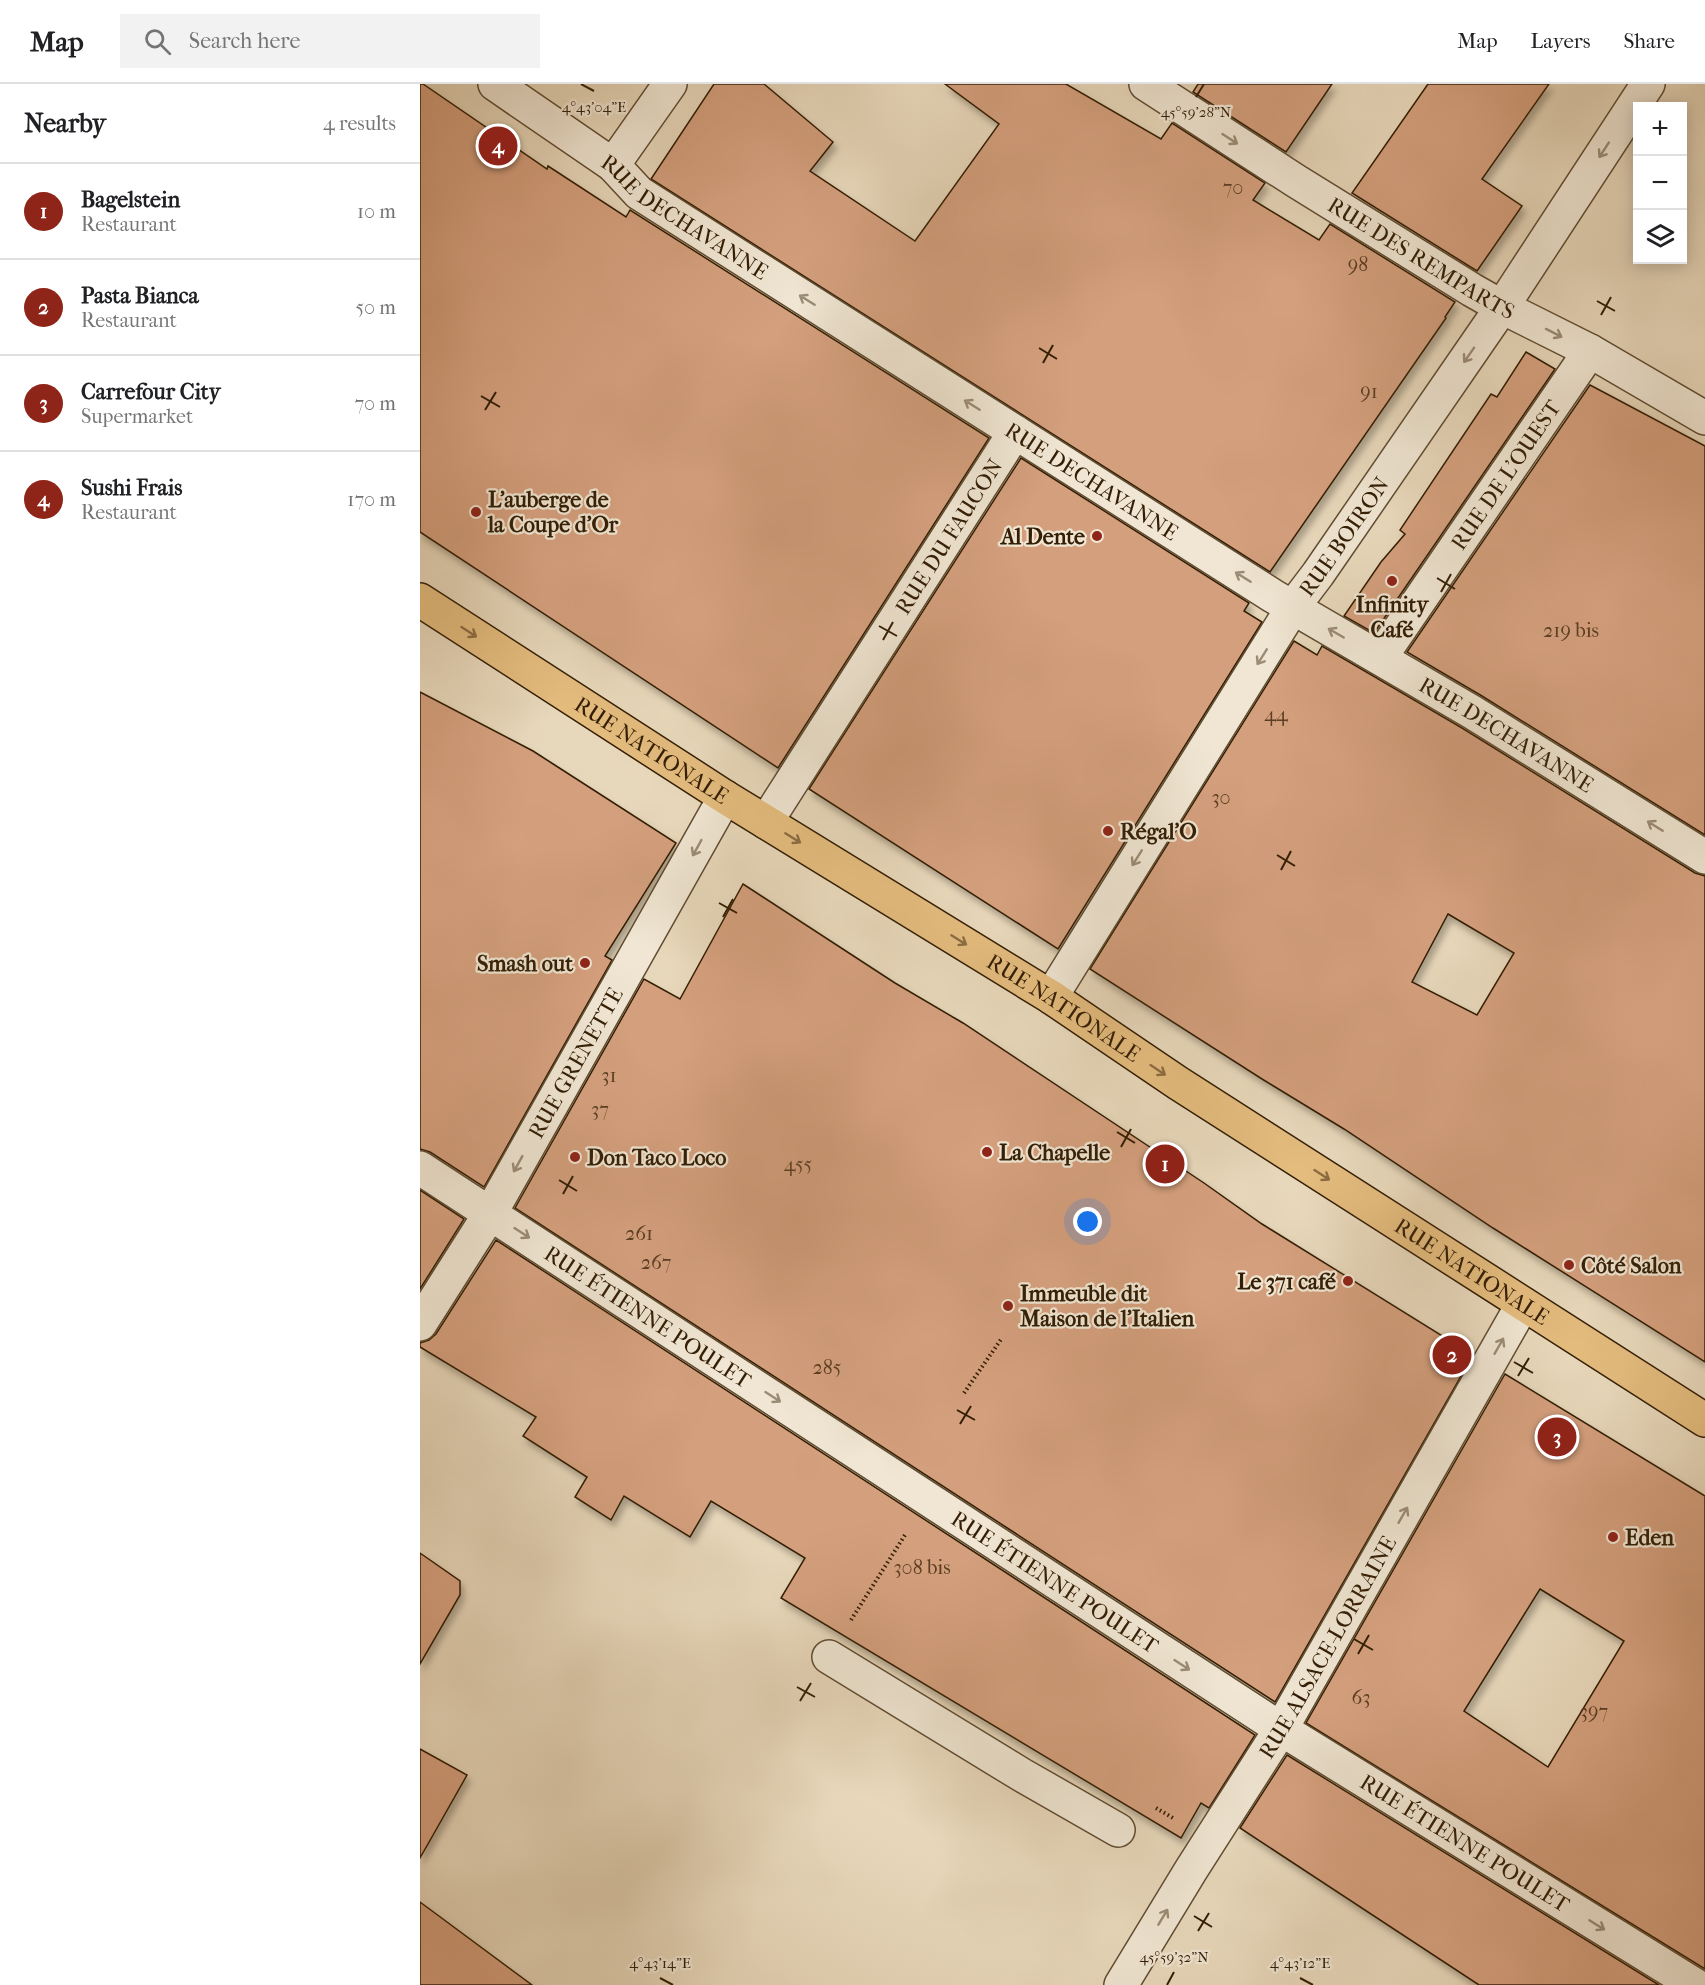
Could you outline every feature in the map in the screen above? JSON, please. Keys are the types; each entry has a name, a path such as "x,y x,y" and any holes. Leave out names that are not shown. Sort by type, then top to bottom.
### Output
{"main road":[{"name":"RUE NATIONALE","path":"420,600 725,797 1051,997 1178,1083 1705,1420"}],"street":[{"name":"RUE DECHAVANNE","path":"495,84 613,165 639,193 1293,607 1472,712 1705,857"},
{"path":"613,165 670,84"},
{"name":"RUE DES REMPARTS","path":"1146,84 1296,181 1502,307 1590,351 1705,418"},
{"name":"RUE BOIRON","path":"1051,997 1293,607 1502,307 1648,84"},
{"name":"RUE DE L'OUEST","path":"1380,658 1590,351"},
{"name":"RUE DU FAUCON","path":"766,822 1015,432"},
{"name":"RUE GRENETTE","path":"420,1324 491,1212 725,797"},
{"name":"RUE ÉTIENNE POULET","path":"420,1168 491,1212 1281,1730 1695,1985"},
{"name":"RUE ALSACE-LORRAINE","path":"1121,1985 1191,1870 1281,1730 1523,1304"},
{"path":"829,1657 1022,1775 1118,1830"}],"path":[{"path":"964,1393 1002,1338"},
{"path":"875,1583 886,1566"},
{"path":"1148,1803 1180,1822"}],"building":[{"path":"420,84 547,169 548,166 626,217 630,210 989,438 778,768 420,532"},
{"path":"714,84 764,84 833,142 810,171 915,241 999,124 945,84 1066,84 1161,139 1172,123 1265,183 1253,200 1319,240 1330,224 1455,302 1270,572 651,179"},
{"path":"1198,84 1332,84 1286,152 1193,92"},
{"path":"1428,84 1549,84 1482,179 1522,206 1477,271 1352,193"},
{"path":"1526,352 1555,369 1374,633 1344,616 1381,562 1405,534 1400,530 1491,394 1497,397"},
{"path":"1590,385 1705,446 1705,835 1407,652"},
{"path":"1021,458 1249,603 1244,611 1262,622 1058,949 809,789"},
{"path":"1294,641 1317,655 1322,646 1462,728 1695,873 1705,876 1705,1362 1493,1228 1344,1129 1090,969","holes":["1448,914 1514,953 1477,1015 1412,982"]},
{"path":"420,692 533,751 676,843 605,956 612,960 484,1187 430,1152 420,1149"},
{"path":"743,884 895,983 963,1023 1262,1224 1473,1355 1275,1702 515,1208 644,979 680,999"},
{"path":"420,1190 464,1219 420,1289"},
{"path":"496,1240 1255,1735 1209,1808 1201,1803 1181,1838 781,1598 805,1558 711,1501 690,1537 624,1496 611,1520 575,1497 587,1477 523,1436 536,1417 420,1347 420,1343 436,1334"},
{"path":"1505,1374 1705,1496 1705,1969 1306,1723","holes":["1540,1589 1624,1641 1548,1767 1464,1711"]},
{"path":"420,1553 460,1581 460,1595 420,1664"},
{"path":"420,1749 467,1775 420,1858"},
{"path":"1287,1755 1659,1985 1479,1985 1240,1828"},
{"path":"420,1902 532,1985 420,1985"}],"place":[{"name":"Sushi Frais","path":"498,146"},
{"name":"L'auberge de la Coupe d'Or","path":"476,512"},
{"name":"Al Dente","path":"1097,536"},
{"name":"Infinity Café","path":"1392,581"},
{"name":"Régal’O","path":"1108,831"},
{"name":"Smash out","path":"585,963"},
{"name":"La Chapelle","path":"987,1152"},
{"name":"Don Taco Loco","path":"575,1157"},
{"name":"Bagelstein","path":"1165,1164"},
{"name":"Côté Salon","path":"1569,1265"},
{"name":"Le 371 café","path":"1348,1281"},
{"name":"Immeuble dit Maison de l'Italien","path":"1008,1306"},
{"name":"Pasta Bianca","path":"1452,1355"},
{"name":"Carrefour City","path":"1557,1437"},
{"name":"Eden","path":"1613,1537"}]}
